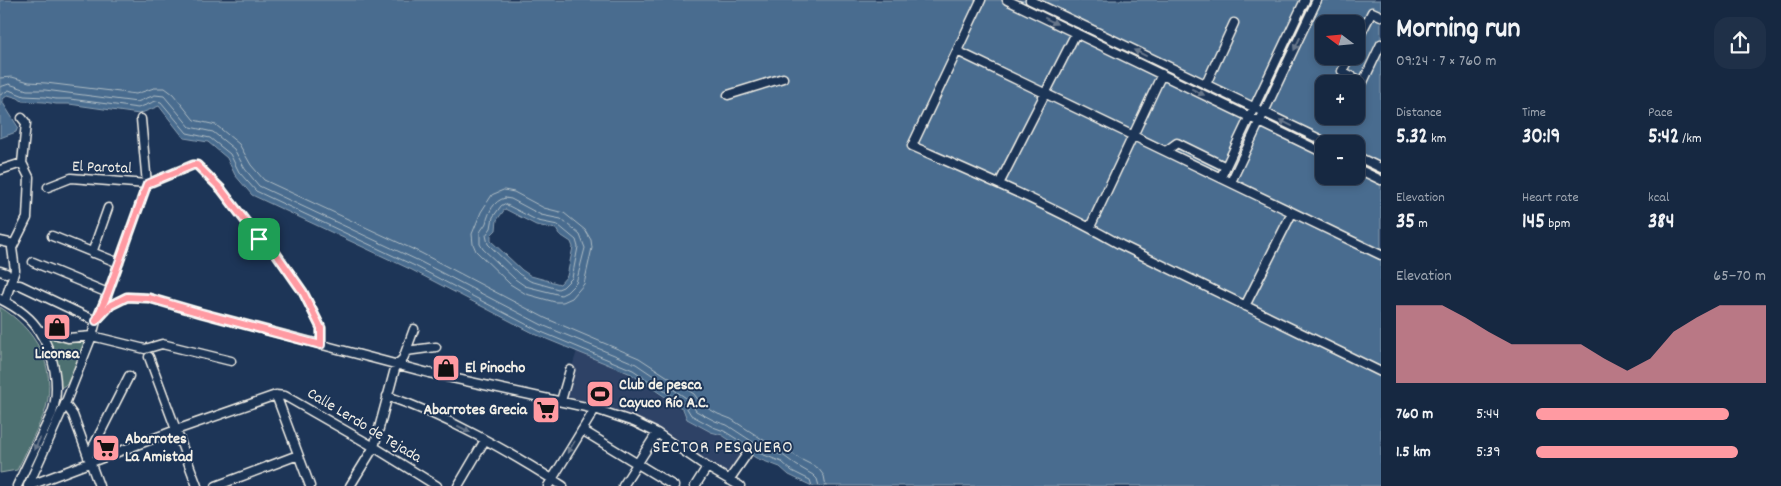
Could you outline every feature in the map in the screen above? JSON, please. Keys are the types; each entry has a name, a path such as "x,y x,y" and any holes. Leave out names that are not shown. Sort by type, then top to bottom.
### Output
{"street":[{"path":"981,0 912,146 1090,227 1121,245 1381,372"},
{"path":"1007,0 1315,149"},
{"path":"1030,0 1315,137"},
{"path":"1221,177 1305,0"},
{"path":"1231,182 1318,0"},
{"path":"1365,26 1372,12 1381,16"},
{"path":"1206,84 1234,23"},
{"path":"999,184 1076,33"},
{"path":"1345,65 1342,71 1363,82 1381,44"},
{"path":"957,51 1381,255"},
{"path":"1090,227 1162,74"},
{"path":"728,95 783,78"},
{"path":"17,486 56,401 54,367 39,330 19,311 2,300 15,270 12,248 27,218 29,177 22,163 26,123 22,118"},
{"path":"28,486 65,404 92,336 147,184 141,119"},
{"path":"1166,151 1177,144 1226,167"},
{"path":"1365,160 1381,168"},
{"path":"0,170 22,163"},
{"name":"El Parotal","path":"48,186 72,178 147,184 197,165 221,189 259,239 266,239 291,274 303,292 321,328 321,345"},
{"path":"1365,172 1381,180"},
{"path":"92,252 108,208"},
{"path":"1245,306 1292,213"},
{"path":"52,236 119,263"},
{"path":"0,241 14,244"},
{"path":"33,262 108,293"},
{"path":"10,285 20,285 96,321"},
{"path":"96,321 111,305 127,297 149,298 396,365 595,409 634,422 657,433 707,467 740,486"},
{"path":"350,486 374,447 396,365 404,359 414,329"},
{"path":"39,330 68,338 92,336 146,349 162,344 231,361"},
{"path":"406,351 436,347"},
{"path":"149,357 197,486"},
{"path":"561,401 570,370"},
{"path":"89,460 128,376"},
{"path":"28,486 89,460 276,395 310,486"},
{"name":"Calle Lerdo de Tejada","path":"276,395 285,396 374,447 433,485"},
{"path":"387,396 421,407 484,440 550,482 563,486"},
{"path":"56,401 65,404 73,415 100,486"},
{"path":"550,482 595,409"},
{"path":"582,430 674,486"},
{"path":"623,486 657,433"},
{"path":"458,486 484,440"},
{"path":"729,480 747,454"},
{"path":"216,486 298,455"},
{"path":"695,486 707,467"}],"shaded area":[{"path":"577,351 631,375 682,410 687,419 747,451 731,477 658,431 602,406 562,398"}],"green space":[{"path":"0,307 24,326 33,337 46,363 49,392 44,413 17,470 0,473"},
{"path":"44,335 66,341 89,340 67,384 59,389 56,361"}],"water":[{"path":"0,0 1381,0 1381,486 812,486 789,475 780,467 756,458 722,435 711,432 687,419 683,409 631,374 537,335 412,270 252,195 235,175 227,158 208,142 184,138 159,106 139,114 69,104 22,101 8,95 3,99 3,103 18,127 16,132 0,138","holes":["505,209 536,225 556,229 559,234 571,242 573,247 567,276 560,284 531,276 491,241 491,235 496,230 497,220"]}],"place":[{"name":"Liconsa","path":"57,327"},
{"name":"El Pinocho","path":"446,368"},
{"name":"Club de pesca Cayuco Río A.C.","path":"600,394"},
{"name":"Abarrotes Grecia","path":"546,410"},
{"name":"Abarrotes La Amistad","path":"106,448"}],"district":[{"name":"SECTOR PESQUERO","path":"723,448"}],"route":[{"path":"197,165 221,189 259,239 266,239 303,292 321,328 321,345 149,298 127,297 111,305 96,321 147,184 197,165"}]}
